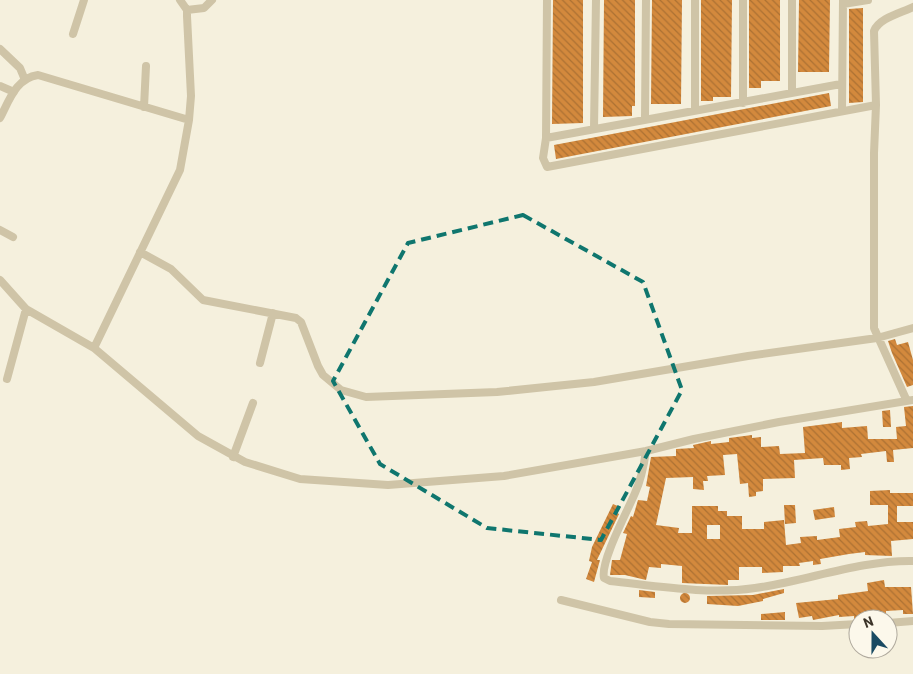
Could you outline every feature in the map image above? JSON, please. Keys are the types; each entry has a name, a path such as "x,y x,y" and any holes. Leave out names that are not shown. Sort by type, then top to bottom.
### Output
{"street":[{"path":"73,34 84,0"},
{"path":"94,348 180,170 189,120 191,96 186,10 180,0"},
{"path":"186,10 204,8 212,0"},
{"path":"547,0 546,138 543,161 545,166 549,167 876,105"},
{"path":"594,128 596,0"},
{"path":"645,118 646,0"},
{"path":"695,0 695,110"},
{"path":"743,0 743,103"},
{"path":"792,0 792,93"},
{"path":"842,111 843,2 868,0"},
{"path":"0,280 26,308 94,348 191,430 233,457 300,480 388,485 504,476 646,451 713,435 910,400 877,338 874,328 874,153 876,105 875,28 882,21 913,7"},
{"path":"0,49 20,68 25,80"},
{"path":"144,107 146,66"},
{"path":"0,118 14,92 25,80 33,76 45,76 189,120"},
{"path":"546,138 645,118 743,103 841,84"},
{"path":"0,86 14,92"},
{"path":"0,230 12,237"},
{"path":"140,252 171,269 203,300 274,313 299,320 318,366 328,379 342,390 366,396 497,392 585,383 787,350 877,338 913,328"},
{"path":"7,379 26,308"},
{"path":"260,363 274,313"},
{"path":"233,457 253,403"},
{"path":"646,451 635,493 624,515 604,568 604,578 610,581 683,588 739,590 847,569 913,561"},
{"path":"560,600 634,618 668,624 822,626 848,625"},
{"path":"898,622 913,621"}],"highlighted area":[{"path":"523,215 643,282 682,390 601,540 487,528 380,464 333,381 408,243"}],"building":[{"path":"553,0 583,0 583,123 552,124"},
{"path":"604,0 635,0 635,106 632,106 632,116 603,117"},
{"path":"652,0 682,0 681,104 651,104"},
{"path":"701,0 732,0 731,97 713,97 713,101 701,101"},
{"path":"749,0 780,0 780,81 761,81 761,88 749,88"},
{"path":"799,0 830,0 829,72 798,72"},
{"path":"863,8 863,102 849,103 849,9"},
{"path":"829,93 831,106 556,159 554,145"},
{"path":"895,339 897,345 908,342 913,360 913,385 907,387 888,341"},
{"path":"913,406 913,448 893,450 894,462 887,462 886,451 861,454 862,457 849,458 850,469 841,470 841,465 824,465 823,458 794,460 795,478 763,479 763,491 756,492 756,496 749,497 748,483 740,484 737,454 723,455 725,475 707,476 708,481 703,481 704,490 693,489 693,477 666,478 656,525 679,528 678,533 692,533 692,506 718,506 718,511 727,511 727,516 742,516 742,529 764,529 764,522 784,520 786,545 801,543 800,537 817,536 817,540 840,537 839,529 856,527 855,522 867,521 868,526 888,524 888,505 870,505 870,491 890,490 890,493 913,493 913,506 897,506 897,522 913,522 913,539 891,541 892,556 865,555 865,552 849,554 820,559 821,564 813,565 813,561 799,563 800,566 783,566 783,572 762,573 762,567 739,567 739,580 728,580 728,585 682,583 682,566 661,564 661,568 649,567 646,580 625,575 610,575 612,560 620,560 627,534 623,533 631,516 633,517 638,500 647,501 650,487 646,486 651,457 676,456 676,449 694,448 693,445 711,441 711,444 729,442 729,438 752,435 752,438 761,437 761,447 779,446 780,454 805,453 803,427 842,422 842,428 867,426 868,439 897,439 896,427 906,426 904,407","holes":["707,525 720,525 720,539 707,539"]},
{"path":"890,410 891,427 883,427 882,411"},
{"path":"613,504 620,507 617,513 619,514 597,560 600,560 594,582 586,579 592,562 589,561 592,547"},
{"path":"784,505 795,505 796,523 785,524"},
{"path":"834,507 835,517 815,520 813,510"},
{"path":"884,580 885,587 911,587 913,614 903,614 903,610 898,609 848,609 848,616 839,617 839,615 813,620 812,616 799,618 796,603 838,599 838,595 868,591 867,583"},
{"path":"784,589 784,593 763,599 763,601 738,606 707,604 707,596 753,595"},
{"path":"639,590 655,592 655,598 639,597"},
{"path":"683,593 687,593 690,598 689,602 683,603 680,600 680,596"},
{"path":"785,612 785,620 761,620 761,614"}]}
